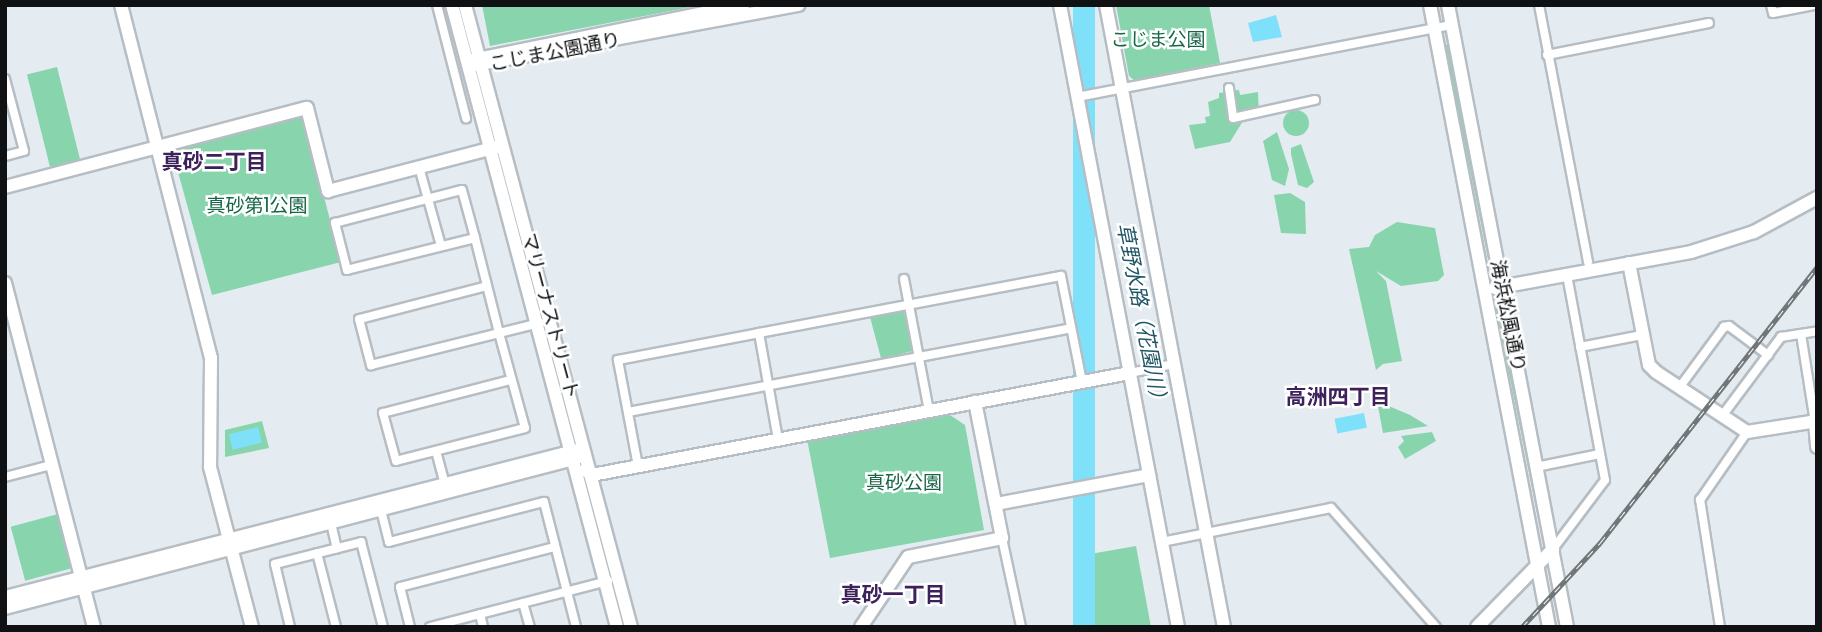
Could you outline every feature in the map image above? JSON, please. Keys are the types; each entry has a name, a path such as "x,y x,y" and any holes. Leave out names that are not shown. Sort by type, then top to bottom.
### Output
{"street":[{"path":"121,5 211,358 209,454 252,627"},
{"path":"437,5 466,118"},
{"name":"マリーナストリート","path":"452,5 571,455 611,580 631,627"},
{"name":"マリーナストリート","path":"465,5 592,475 617,627"},
{"name":"こじま公園通り","path":"467,64 743,5"},
{"name":"こじま公園通り","path":"480,61 799,5"},
{"path":"1060,5 1178,627"},
{"path":"1106,5 1224,627"},
{"name":"海浜松風通り","path":"1430,5 1551,627"},
{"name":"海浜松風通り","path":"1448,5 1566,620"},
{"path":"1539,5 1588,262"},
{"path":"1771,5 1773,13 1815,5"},
{"path":"1547,55 1709,23"},
{"path":"1077,97 1451,25"},
{"path":"5,79 24,151 5,156"},
{"path":"1229,88 1234,118 1315,100"},
{"path":"5,187 307,108 328,191 505,145"},
{"path":"419,167 441,246"},
{"path":"475,238 347,270 335,223 462,190 475,238 511,380 525,428 396,461 383,413 511,380"},
{"path":"1484,291 1726,241 1817,198"},
{"path":"1629,263 1649,365 1747,432 1816,421"},
{"path":"1477,627 1553,548 1603,486 1600,454 1567,275"},
{"path":"638,466 618,360 909,304 1061,276 1082,382"},
{"path":"904,279 929,411"},
{"path":"5,283 94,627"},
{"path":"487,286 359,319 371,365 551,320"},
{"path":"1679,388 1724,327 1729,326 1768,355"},
{"path":"628,412 1072,328"},
{"path":"1722,416 1781,337 1817,331"},
{"path":"759,333 778,440"},
{"path":"1801,334 1816,421 1817,447"},
{"path":"1580,347 1642,335"},
{"path":"571,455 592,475 1174,364"},
{"path":"975,402 1021,627"},
{"path":"1720,627 1700,500 1747,432"},
{"path":"436,451 446,488"},
{"path":"5,597 83,582 585,451"},
{"path":"1536,467 1600,454"},
{"path":"5,477 47,467"},
{"path":"996,504 1149,475"},
{"path":"380,505 389,542 544,502 576,627"},
{"path":"230,544 331,523 380,505"},
{"path":"1162,542 1331,508 1436,627"},
{"path":"331,523 337,548"},
{"path":"861,627 908,557 1002,538"},
{"path":"290,627 274,566 361,542 383,627"},
{"path":"410,627 400,587 555,547"},
{"path":"317,553 336,627"},
{"path":"434,626 611,580"},
{"path":"5,608 83,582"},
{"path":"523,603 530,627"},
{"path":"480,614 483,627"},
{"path":"1551,627 1566,620"}],"green space":[{"path":"482,5 701,5 490,46"},
{"name":"こじま公園","path":"1116,5 1209,5 1220,63 1134,80 1129,76"},
{"path":"1450,44 1492,267 1490,269 1445,45"},
{"path":"57,67 80,161 50,169 27,74"},
{"path":"1239,90 1240,95 1258,92 1259,117 1243,121 1230,142 1195,149 1189,125 1206,123 1205,117 1210,116 1208,102 1219,98 1219,93"},
{"path":"1296,110 1305,114 1309,123 1305,132 1296,136 1287,132 1283,123 1287,114"},
{"name":"真砂第1公園","path":"299,117 304,120 341,262 212,295 173,154 176,149"},
{"path":"1277,132 1289,169 1285,186 1272,180 1263,141"},
{"path":"1301,144 1314,182 1307,188 1298,185 1291,154 1291,148"},
{"path":"1290,193 1305,202 1306,234 1281,233 1274,195"},
{"path":"1397,222 1435,228 1444,275 1438,281 1401,286 1376,271 1386,281 1402,361 1383,364 1376,370 1349,249 1369,247 1375,235"},
{"path":"1499,308 1542,525 1540,527 1496,309"},
{"path":"903,309 914,351 881,359 870,318"},
{"path":"1377,401 1410,415 1428,426 1383,433"},
{"name":"真砂公園","path":"947,413 965,425 984,530 830,558 807,439"},
{"path":"262,421 269,448 225,457 225,430"},
{"path":"1432,432 1436,441 1405,459 1398,447 1404,441 1401,436"},
{"path":"58,514 72,568 25,581 11,527"},
{"path":"1136,546 1151,627 1086,627 1073,557"}],"water":[{"path":"1073,5 1095,5 1095,627 1073,627"},
{"path":"1276,15 1282,37 1253,42 1248,23"},
{"path":"1364,413 1367,428 1337,433 1335,419"},
{"path":"258,427 262,443 233,450 229,434"}],"railway":[{"path":"1522,627 1600,543 1817,267"}],"district":[{"name":"真砂二丁目","path":"214,162"},
{"name":"高洲四丁目","path":"1338,397"},
{"name":"真砂一丁目","path":"893,595"}],"water label":[{"name":"草野水路（花園川）","path":"1142,316"}]}
